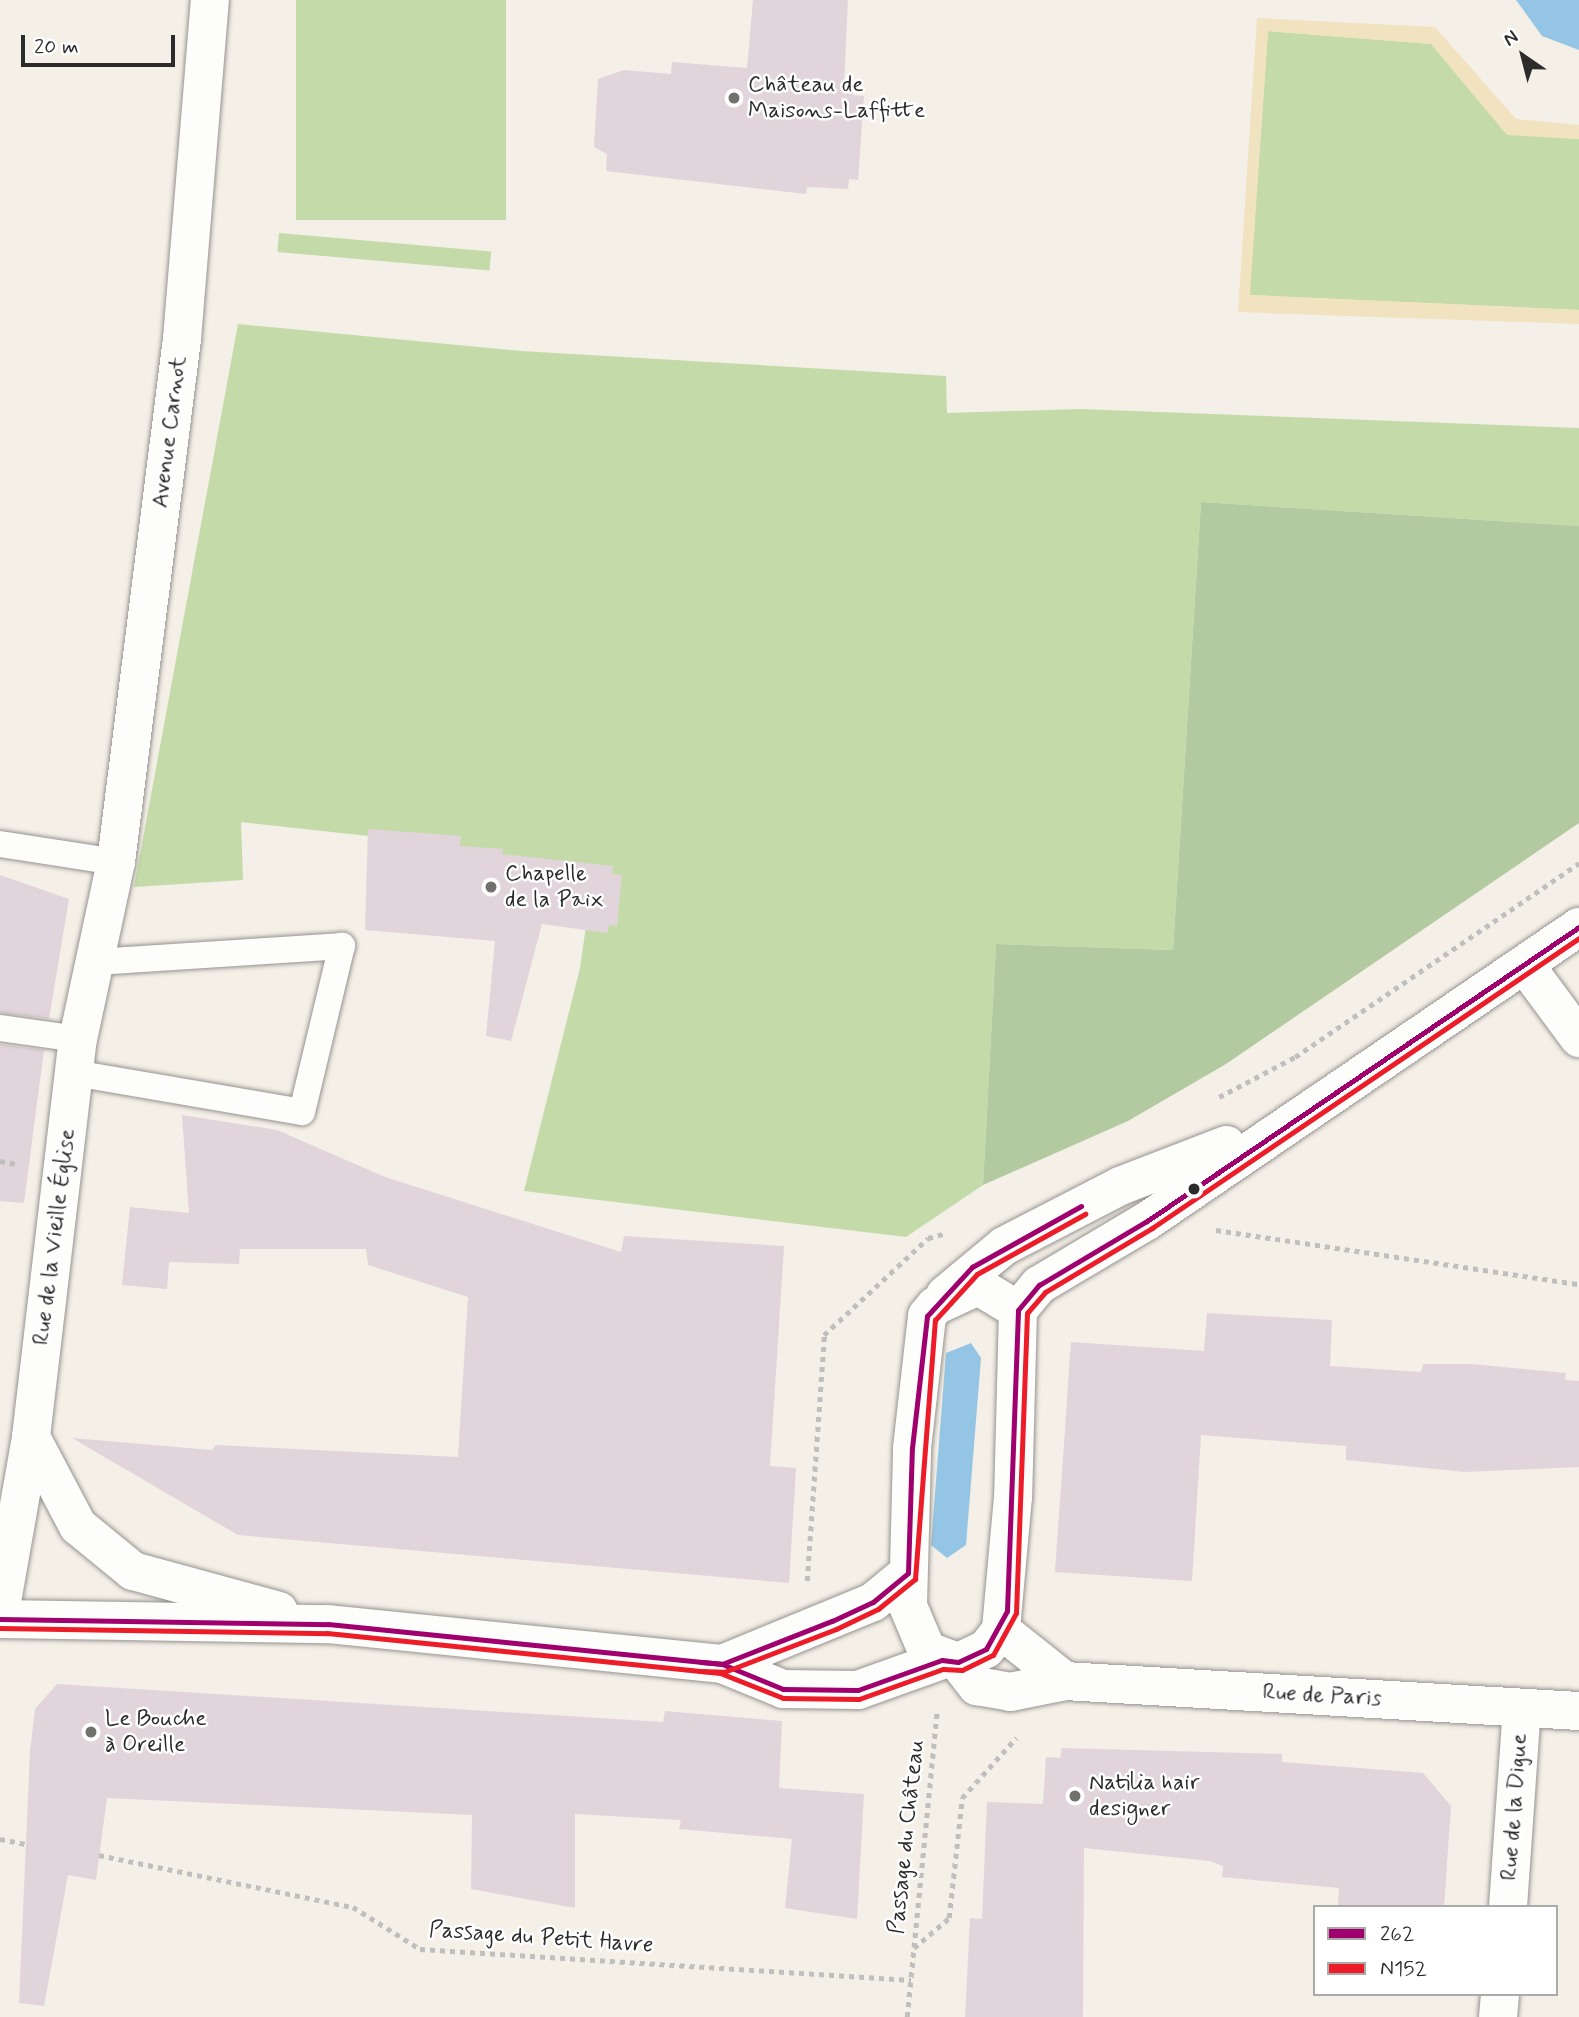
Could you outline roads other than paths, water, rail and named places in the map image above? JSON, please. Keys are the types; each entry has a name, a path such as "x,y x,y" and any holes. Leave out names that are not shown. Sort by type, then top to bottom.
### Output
{"main road":[{"name":"Avenue Carnot","path":"116,862 182,339 210,0"},
{"name":"Rue de la Vieille Église","path":"0,1616 31,1437 76,1056 116,862"},
{"path":"0,1616 328,1624 722,1664 783,1689 858,1690 986,1649 1000,1630 1013,1497 1018,1310 1038,1284 1147,1221 1280,1125 1579,927"},
{"path":"1525,965 1579,1038"},
{"path":"935,1306 1004,1246 1121,1186 1280,1125"},
{"path":"935,1306 978,1286 1018,1310"},
{"name":"Rue de Paris","path":"935,1306 924,1329 908,1573 916,1633 977,1686 999,1690 1065,1681 1579,1711"},
{"path":"31,1437 78,1526 133,1571 328,1624"},
{"path":"722,1664 873,1602 908,1573"},
{"path":"1000,1630 1065,1681"},
{"name":"Rue de la Digue","path":"1508,1905 1522,1708"},
{"path":"1498,2017 1500,1996"}],"lane":[{"path":"0,844 116,862"},
{"path":"0,1027 76,1056 302,1112 342,946 94,962"}],"water":[{"path":"1516,0 1579,0 1579,50 1542,36"},
{"path":"971,1343 981,1358 966,1545 947,1558 931,1545 946,1353"}],"place":[{"name":"Château de Maisons-Laffitte","path":"734,98"},
{"name":"Chapelle de la Paix","path":"491,887"},
{"name":"Le Bouche à Oreille","path":"91,1732"},
{"name":"Natilia hair designer","path":"1075,1796"}]}
